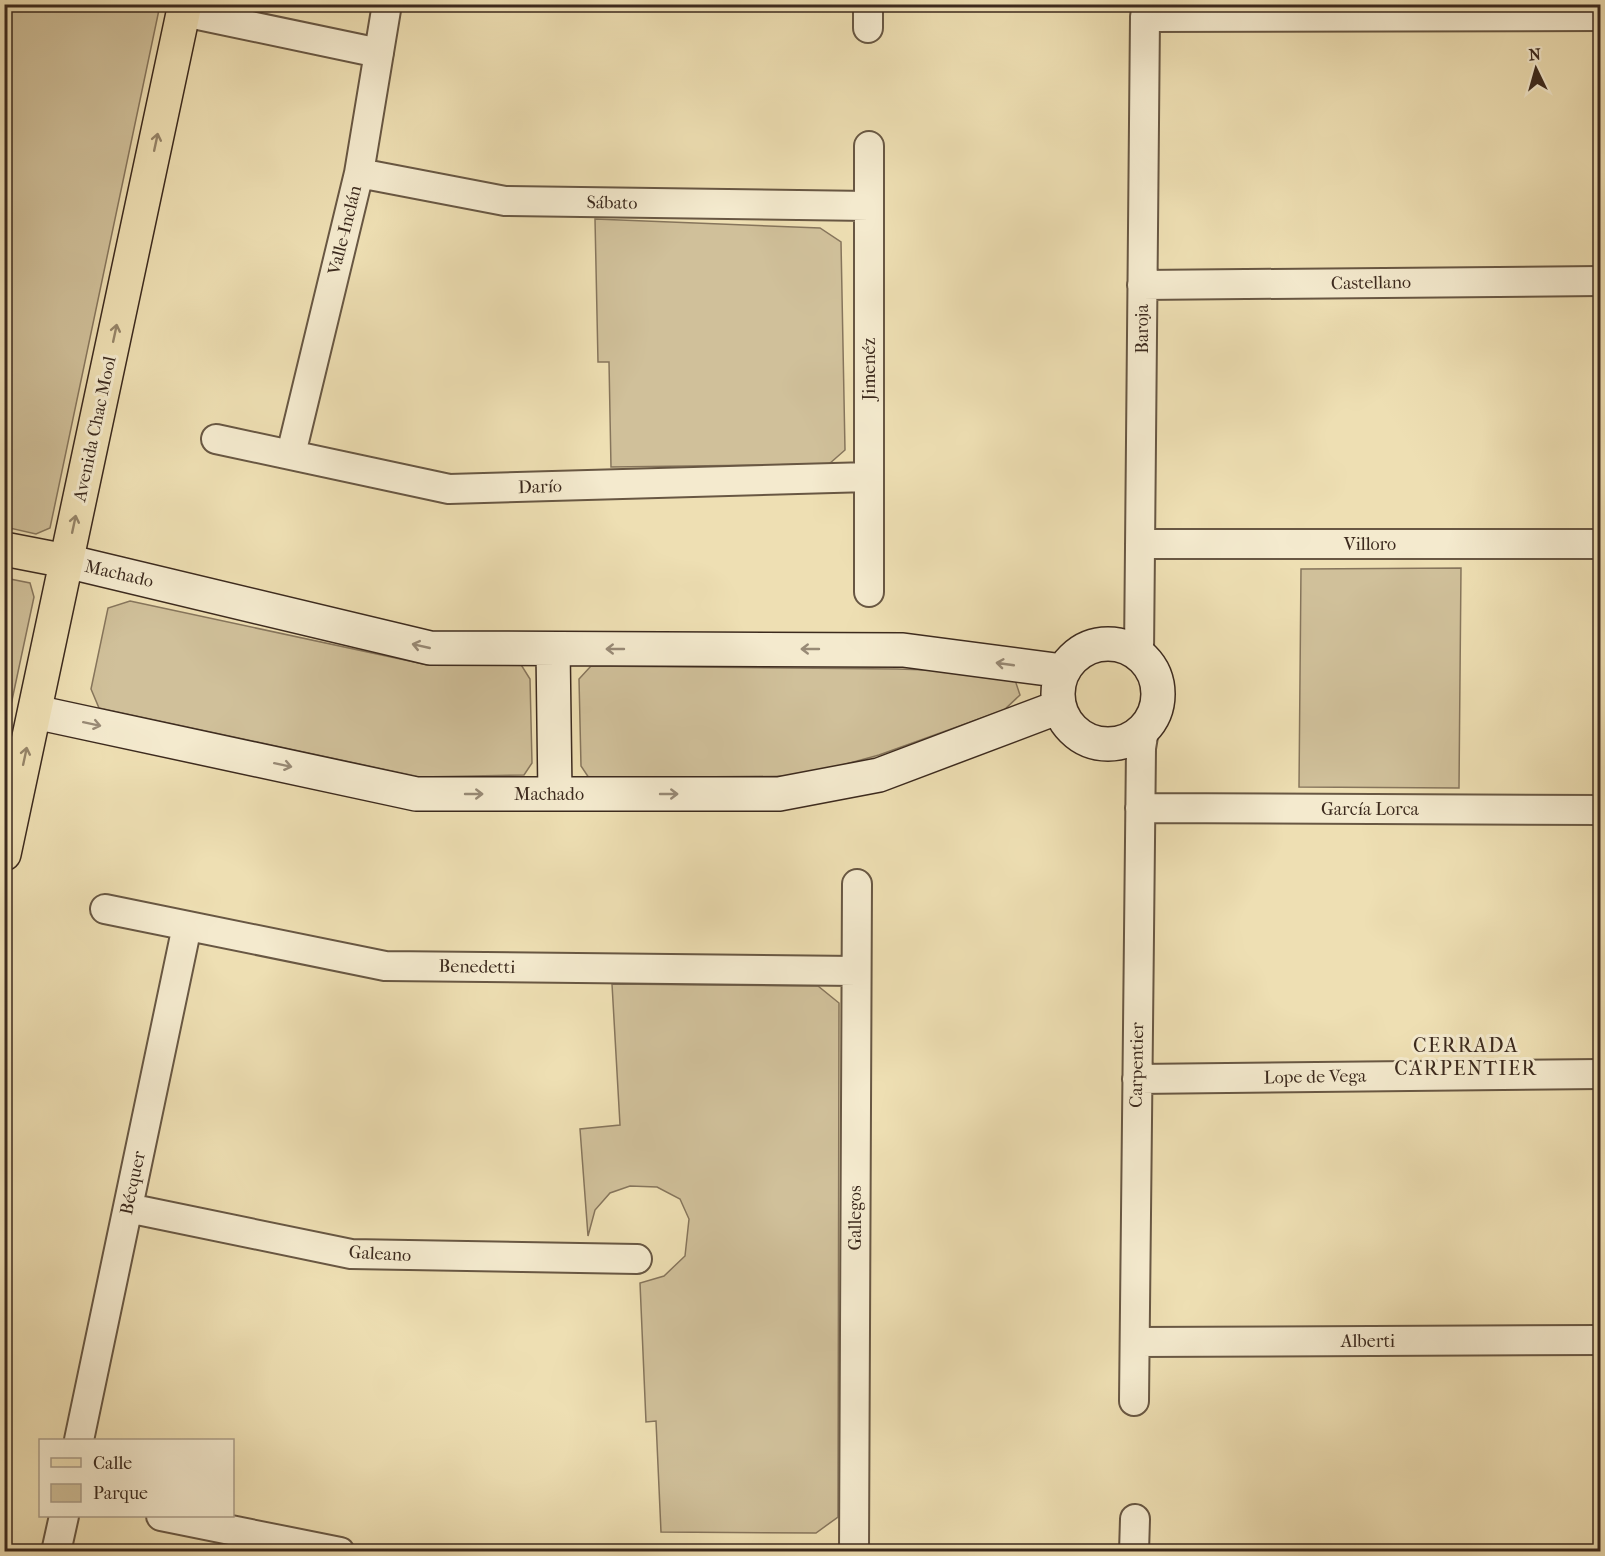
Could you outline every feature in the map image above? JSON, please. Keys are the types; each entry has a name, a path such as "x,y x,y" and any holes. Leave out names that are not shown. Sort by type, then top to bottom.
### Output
{"main road":[{"name":"Avenida Chac Mool","path":"4,854 184,8"},
{"path":"4,549 66,561"}],"street":[{"name":"Valle-Inclán","path":"291,454 358,173 387,4"},
{"path":"184,8 379,53"},
{"path":"1146,11 1600,16"},
{"name":"Baroja","path":"1139,654 1146,11"},
{"name":"Jimenéz","path":"868,146 869,592"},
{"name":"Sábato","path":"358,173 505,201 869,206"},
{"name":"Castellano","path":"1142,285 1600,281"},
{"name":"Darío","path":"216,439 449,489 869,477"},
{"name":"Villoro","path":"1140,544 1600,544"},
{"name":"Machado","path":"66,561 430,648 903,650 1063,670"},
{"path":"1106,643 1124,646 1139,654 1151,666 1158,682 1159,700 1154,716 1144,730 1126,742 1105,745 1085,739 1068,725 1059,707 1058,689 1063,670 1074,657 1089,647 1106,643"},
{"path":"553,649 555,794"},
{"name":"Machado","path":"35,712 416,794 779,794 879,775 1059,707"},
{"name":"Carpentier","path":"1134,1401 1140,808 1141,748 1144,730"},
{"name":"García Lorca","path":"1140,808 1600,810"},
{"name":"Gallegos","path":"854,1551 857,884"},
{"name":"Benedetti","path":"105,909 385,966 856,971"},
{"name":"Bécquer","path":"79,1439 187,926"},
{"name":"Lope de Vega","path":"1137,1079 1600,1074"},
{"name":"Galeano","path":"128,1208 351,1254 637,1259"},
{"name":"Alberti","path":"1135,1342 1600,1340"},
{"path":"56,1551 64,1517"},
{"path":"170,1517 340,1551"},
{"path":"1134,1551 1135,1519"}],"green space":[{"path":"5,4 160,5 50,528 36,534 5,527"},
{"path":"595,219 820,228 841,242 845,450 829,464 611,467 609,362 598,362"},
{"path":"1461,568 1459,788 1299,787 1301,569"},
{"path":"5,578 30,583 34,597 5,733"},
{"path":"130,601 428,665 520,663 530,679 532,763 524,775 420,777 99,708 91,689 108,608"},
{"path":"591,666 990,672 1014,677 1020,695 1004,710 879,755 802,776 589,778 581,766 579,679"},
{"path":"612,984 818,986 839,1003 838,1517 816,1533 661,1532 656,1421 646,1422 640,1283 664,1276 685,1256 689,1219 680,1199 657,1187 630,1186 610,1193 595,1210 588,1236 580,1129 620,1125"}],"district":[{"name":"CERRADA CARPENTIER","path":"1466,1056"}]}
